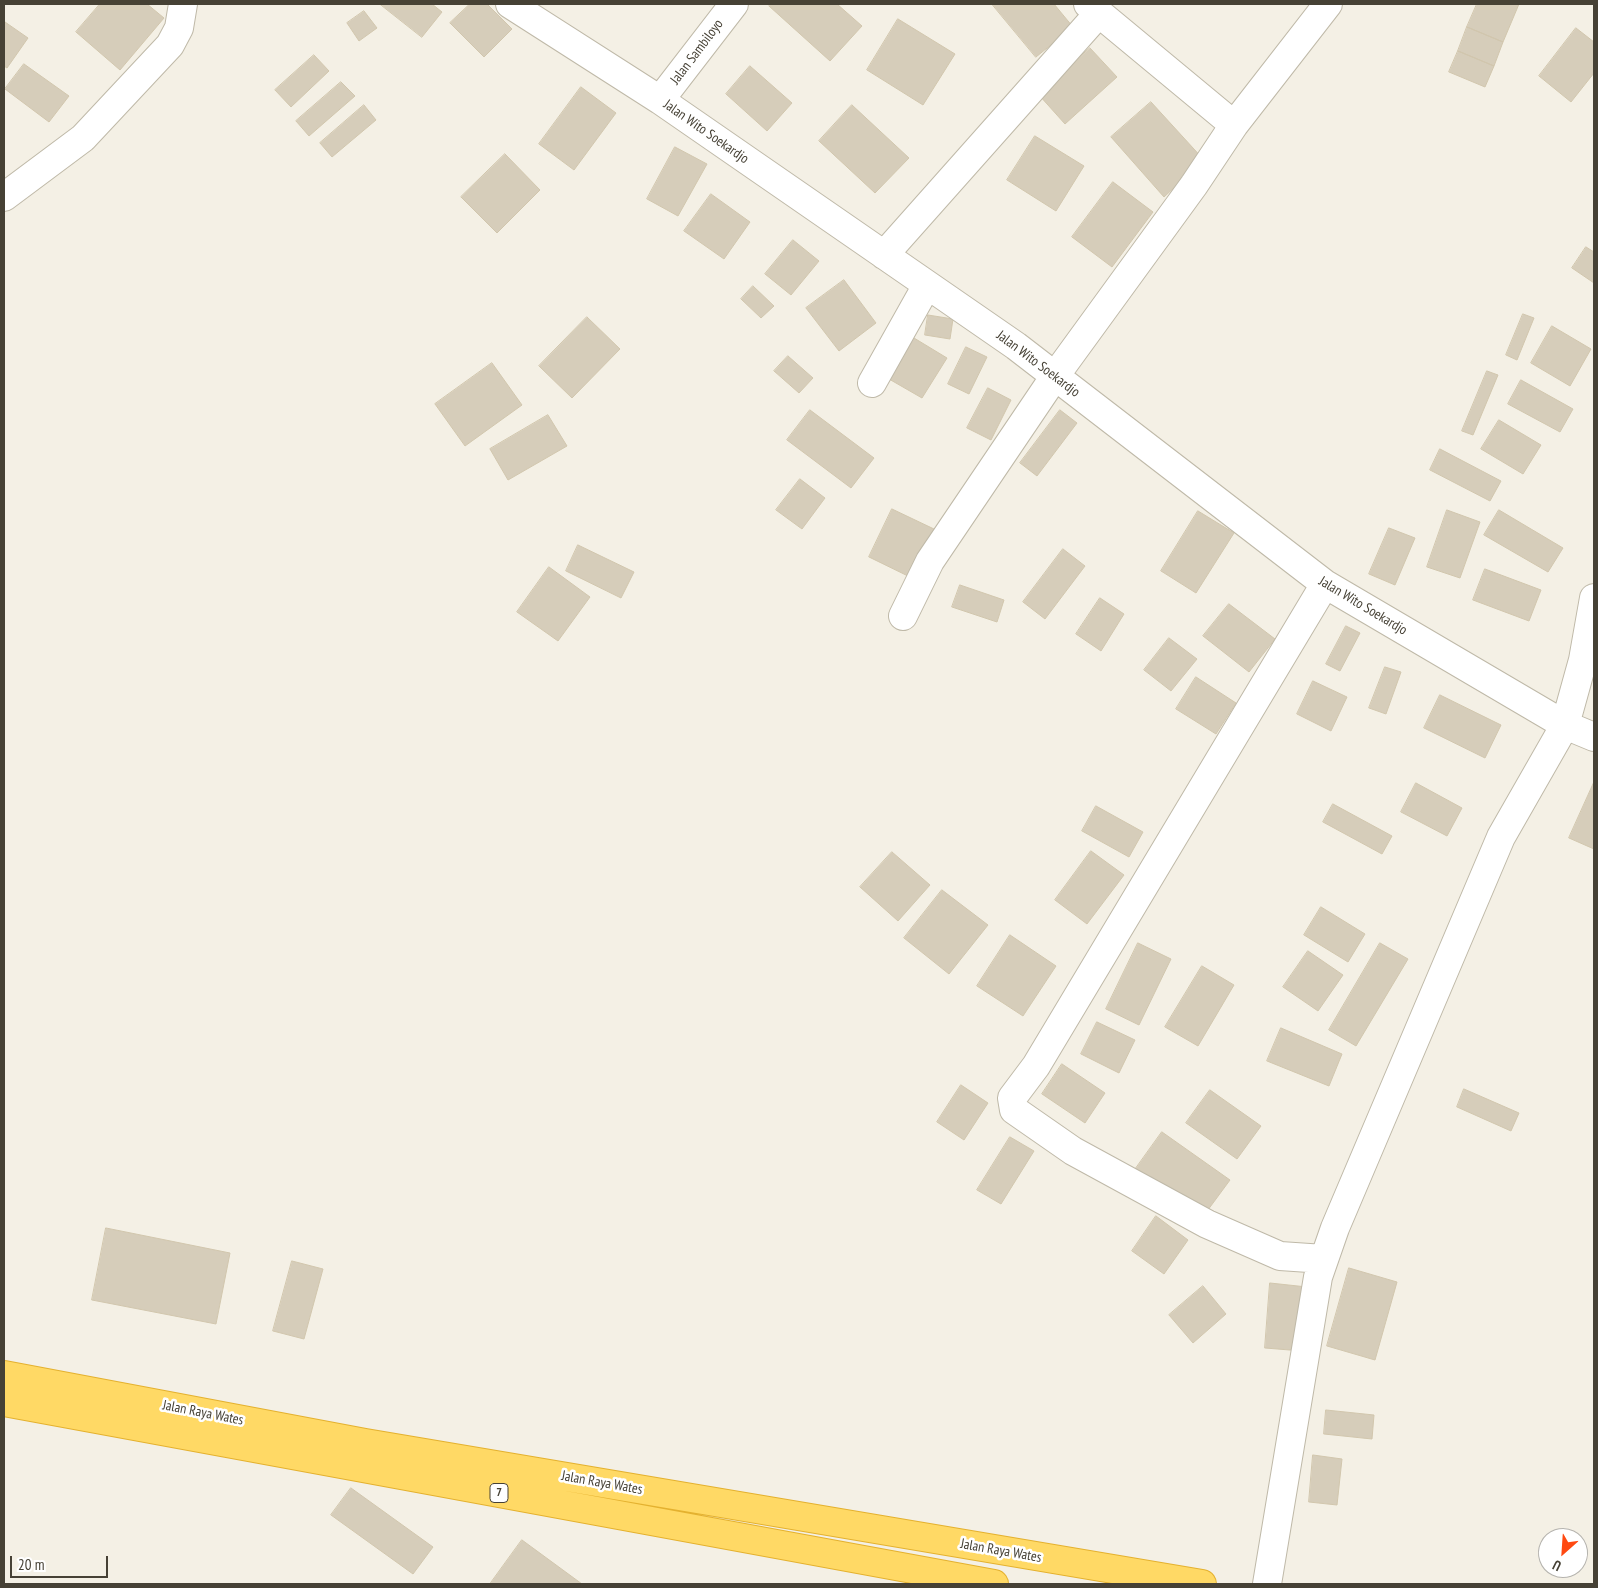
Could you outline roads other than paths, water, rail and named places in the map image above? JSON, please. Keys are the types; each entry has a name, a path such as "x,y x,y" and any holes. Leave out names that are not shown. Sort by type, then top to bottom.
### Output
{"highway":[{"name":"Jalan Raya Wates","path":"4,1375 365,1443 1202,1584"},
{"name":"Jalan Raya Wates","path":"4,1402 994,1584"}],"street":[{"path":"4,197 90,131 170,45 179,28 183,4"},
{"name":"Jalan Wito Soekardjo","path":"510,4 660,100 1055,376 1325,584 1565,725 1594,736"},
{"name":"Jalan Sambiloyo","path":"660,100 734,4"},
{"path":"903,616 930,561 1055,376 1194,185 1234,125 1328,4"},
{"path":"884,255 1094,8 1234,125"},
{"path":"872,383 927,285"},
{"path":"1324,1259 1280,1256 1207,1224 1073,1151 1014,1110 1012,1098 1036,1066 1325,584"},
{"path":"1267,1584 1318,1277 1335,1228 1502,837 1565,725 1583,660 1594,598"}]}
